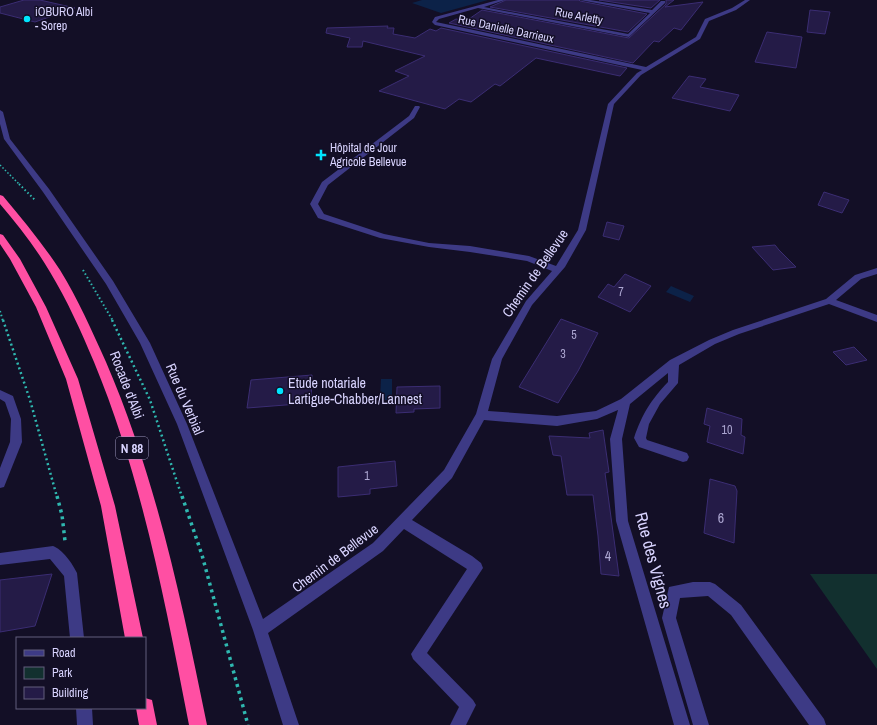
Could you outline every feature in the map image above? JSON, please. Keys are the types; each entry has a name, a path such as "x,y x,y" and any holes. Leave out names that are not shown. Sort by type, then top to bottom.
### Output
{"highway":[{"name":"Rocade d'Albi","path":"0,198 25,228 62,282 102,364 138,468 175,611 198,725"},
{"name":"N 88","path":"0,237 15,259 41,307 72,379 108,506 134,637"},
{"path":"145,709 148,725"}],"street":[{"name":"Rue Danielle Darrieux","path":"503,0 438,18 434,22 435,24 646,69"},
{"path":"582,0 653,12"},
{"name":"Chemin de Bellevue","path":"260,630 378,547 448,474 481,415 497,359 529,303 557,270 582,230 611,104 639,74 698,38 707,20 734,9 748,0"},
{"name":"Rue Arletty","path":"477,7 629,36 663,2"},
{"path":"417,107 412,117 325,184 314,204 321,216 344,225 383,236 429,245 470,249 529,259 557,270"},
{"name":"Rue du Verbial","path":"0,112 7,139 46,191 110,283 145,343 182,424 260,630 291,725"},
{"path":"481,415 557,421 597,415 626,402 674,363 712,342 736,332 829,301 858,277 877,271"},
{"path":"829,301 877,319"},
{"path":"674,363 673,383 656,401 644,424 640,438 643,444 683,457"},
{"path":"0,394 8,399 16,418 16,442 0,483"},
{"name":"Rue des Vignes","path":"626,402 616,439 622,521 682,725"},
{"path":"403,521 467,560 476,568 418,654 468,704 458,725"},
{"path":"0,559 53,552 70,573 77,637"},
{"path":"701,725 669,618 674,592 693,589 710,589 736,610 818,725"},
{"path":"84,709 85,725"}],"path":[{"path":"0,165 36,201"},
{"path":"82,268 114,323 150,400 202,555 248,725"},
{"path":"0,311 30,400 62,514 65,545 64,566"}],"green space":[{"path":"810,574 877,574 877,669"}],"water":[{"path":"422,0 488,0 441,13 412,3"},
{"path":"671,286 694,296 690,302 666,292"},
{"path":"381,379 392,379 392,400 380,400"}],"building":[{"path":"24,0 40,0 75,8 35,22 0,13 0,7"},
{"path":"506,0 579,0 647,14 628,32 490,7"},
{"path":"599,0 660,0 651,8"},
{"path":"666,0 674,0 665,7 703,2 681,30 674,28 659,42 654,41 633,63 449,23 456,19 466,21 482,10 629,38 666,4"},
{"path":"810,10 830,12 825,34 807,32"},
{"path":"388,26 387,28 394,28 393,34 415,38 430,29 436,31 441,28 627,68 620,76 536,58 500,86 495,84 471,102 459,99 445,109 379,91 409,76 395,71 425,56 363,41 362,47 347,47 350,38 326,33 327,28"},
{"path":"767,32 802,37 796,68 755,62"},
{"path":"689,76 706,79 700,87 739,95 730,111 672,98"},
{"path":"824,192 849,200 842,213 818,205"},
{"path":"607,222 624,226 619,240 603,236"},
{"path":"775,245 796,267 773,270 752,247"},
{"path":"625,274 651,286 630,312 598,297 608,284 614,287"},
{"path":"561,319 598,333 578,371 558,403 519,387"},
{"path":"854,347 867,360 846,365 833,352"},
{"name":"Etude notariale Lartigue-Chabber/Lannest","path":"312,375 311,403 247,408 251,380"},
{"path":"440,386 440,408 414,409 414,412 396,413 397,387"},
{"path":"707,408 742,419 741,435 745,437 743,454 707,442 710,426 704,424"},
{"path":"603,430 609,472 605,473 619,576 601,574 593,495 567,495 561,456 553,455 549,436 590,438 589,433"},
{"path":"395,461 397,486 370,489 370,494 338,497 338,467"},
{"path":"710,479 735,486 737,491 734,543 704,533"},
{"path":"52,574 35,626 0,632 0,580"}],"place":[{"name":"iOBURO Albi - Sorep","path":"27,19"},
{"name":"Hôpital de Jour Agricole Bellevue","path":"321,155"},
{"name":"Etude notariale Lartigue-Chabber/Lannest","path":"280,391"}]}
